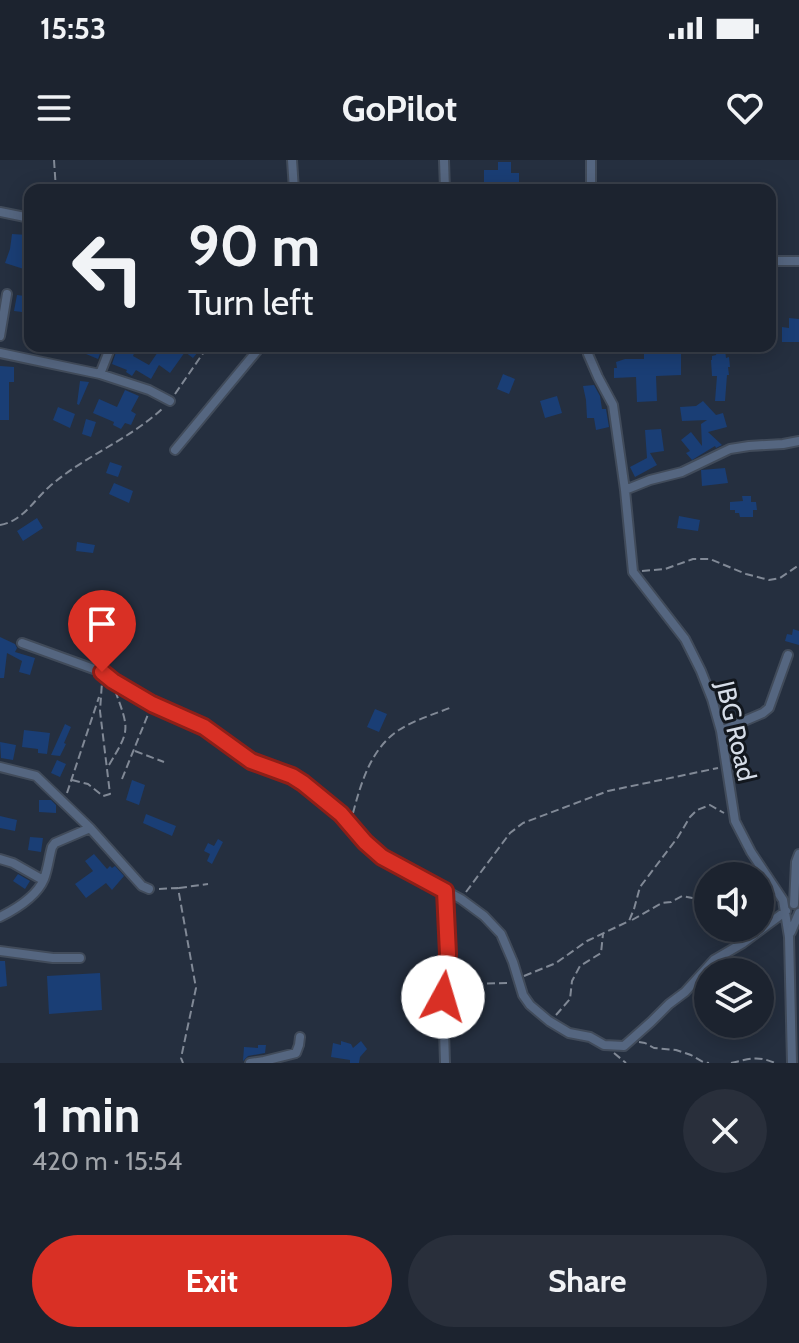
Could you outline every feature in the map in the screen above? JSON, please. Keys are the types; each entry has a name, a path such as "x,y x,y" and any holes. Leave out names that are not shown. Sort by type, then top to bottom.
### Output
{"street":[{"path":"292,160 294,184"},
{"path":"444,160 445,184"},
{"path":"591,160 591,184"},
{"path":"0,212 24,217"},
{"path":"776,261 799,261"},
{"path":"0,336 7,294"},
{"path":"100,374 109,352"},
{"path":"175,450 256,352"},
{"path":"588,352 613,405 633,572"},
{"path":"0,353 100,374 149,390 170,401"},
{"path":"625,490 682,472 730,449 799,441"},
{"name":"JBG Road","path":"633,572 685,639 701,671 721,731 735,821 751,852 783,900 795,992 792,1063"},
{"path":"22,643 102,672 152,704 204,727 251,761 292,776 320,796 382,857 484,916 501,934 523,995 530,1005 569,1033 590,1037 604,1045 624,1046 685,992 714,960 786,911"},
{"path":"721,731 769,708 788,655"},
{"path":"0,767 36,776 90,828 142,886 149,889"},
{"path":"0,917 25,900 43,880 55,843 90,828"},
{"path":"0,859 43,880"},
{"path":"783,900 797,904 798,860"},
{"path":"445,1063 443,997 448,954 449,893"},
{"path":"789,937 799,913"},
{"path":"0,951 80,958"},
{"path":"250,1063 296,1053 300,1037"}],"path":[{"path":"54,160 56,184"},
{"path":"0,525 17,519 49,487 76,466 147,422 170,401 204,352"},
{"path":"633,572 665,569 693,559 710,559 769,580 780,578 799,565"},
{"path":"72,780 88,784 103,796 110,794 100,711 102,672"},
{"path":"107,768 126,736 125,717 113,681"},
{"path":"63,802 101,691"},
{"path":"122,779 152,704"},
{"path":"350,823 373,757 387,740 399,730 452,707"},
{"path":"134,750 164,762"},
{"path":"449,893 461,895 467,892 510,833 523,823 608,791 726,765"},
{"path":"629,921 640,887 697,810 710,805 735,821"},
{"path":"162,888 208,884"},
{"path":"178,888 196,988 181,1058 183,1063"},
{"path":"445,984 518,981 662,903 682,896 694,898"},
{"path":"549,1021 570,999 572,981 580,966 601,953 603,934"},
{"path":"629,1041 676,1050 709,1063"},
{"path":"731,1063 754,1057 775,1063"}],"building":[{"path":"498,162 511,162 511,173 519,173 519,184 484,182 484,170 498,170"},
{"path":"12,234 24,235 24,269 5,263"},
{"path":"17,295 24,296 22,312 14,311"},
{"path":"789,318 799,319 799,342 782,342 782,327 789,328"},
{"path":"87,352 101,352 98,359"},
{"path":"116,352 135,352 133,356 149,365 158,352 185,352 170,373 159,365 151,379 136,370 132,376 127,370 112,364"},
{"path":"644,352 681,352 681,375 656,376 657,401 637,402 636,377 614,378 616,362 644,359"},
{"path":"717,352 725,352 726,358 729,357 725,401 715,401 717,376 712,376 711,360"},
{"path":"0,366 14,367 14,382 9,382 9,420 0,420"},
{"path":"503,374 515,379 509,394 497,389"},
{"path":"80,381 89,382 79,405 77,404"},
{"path":"594,385 602,409 606,409 609,427 596,430 594,418 587,418 583,386"},
{"path":"125,390 139,396 131,411 136,414 131,425 125,423 121,429 113,425 114,422 93,413 99,399 117,407"},
{"path":"557,396 562,413 545,418 540,401"},
{"path":"703,401 716,415 723,413 727,427 708,432 722,445 692,460 686,453 690,451 681,440 691,432 702,446 701,424 707,420 682,421 680,407 696,406"},
{"path":"58,407 75,414 70,428 53,420"},
{"path":"86,419 96,422 91,437 82,434"},
{"path":"661,429 664,451 650,453 657,465 635,477 630,467 647,458 645,430"},
{"path":"110,462 122,466 118,477 106,473"},
{"path":"725,468 728,483 702,486 701,470"},
{"path":"114,483 133,491 129,503 109,494"},
{"path":"742,496 751,496 751,502 756,502 757,510 753,510 753,517 740,517 735,510 730,510 730,502 743,501"},
{"path":"679,516 700,520 698,531 677,528"},
{"path":"37,518 43,528 23,541 17,531"},
{"path":"77,542 95,545 93,553 76,551"},
{"path":"89,604 96,606 89,630 82,628"},
{"path":"793,629 799,631 799,645 785,641 787,634 792,635"},
{"path":"0,637 15,644 15,652 35,658 30,675 19,672 22,661 7,653 4,678 0,678"},
{"path":"375,709 387,714 379,732 367,727"},
{"path":"65,724 71,727 66,744 60,756 51,755"},
{"path":"24,730 50,733 47,754 22,747"},
{"path":"0,742 16,745 13,760 1,758"},
{"path":"57,760 66,764 60,777 51,773"},
{"path":"132,780 145,785 139,805 126,800"},
{"path":"39,800 51,800 56,805 56,813 39,812"},
{"path":"146,814 176,826 172,836 143,823"},
{"path":"0,816 17,820 15,831 0,828"},
{"path":"30,837 43,838 41,852 28,850"},
{"path":"218,839 223,842 212,864 207,861 210,854 204,851 208,843 214,846"},
{"path":"94,854 107,869 115,866 124,876 112,890 106,883 86,898 75,884 93,871 85,861"},
{"path":"18,874 30,881 25,889 13,881"},
{"path":"0,961 5,961 7,986 0,987"},
{"path":"100,973 102,1010 49,1014 47,976"},
{"path":"341,1041 351,1044 353,1048 361,1041 367,1049 359,1063 331,1057 333,1043 341,1045"},
{"path":"258,1045 266,1045 265,1053 248,1056 243,1061 244,1047 258,1048"}],"route":[{"path":"102,672 152,704 204,727 251,761 303,783 341,814 382,857 445,891 448,954 443,997"}]}
